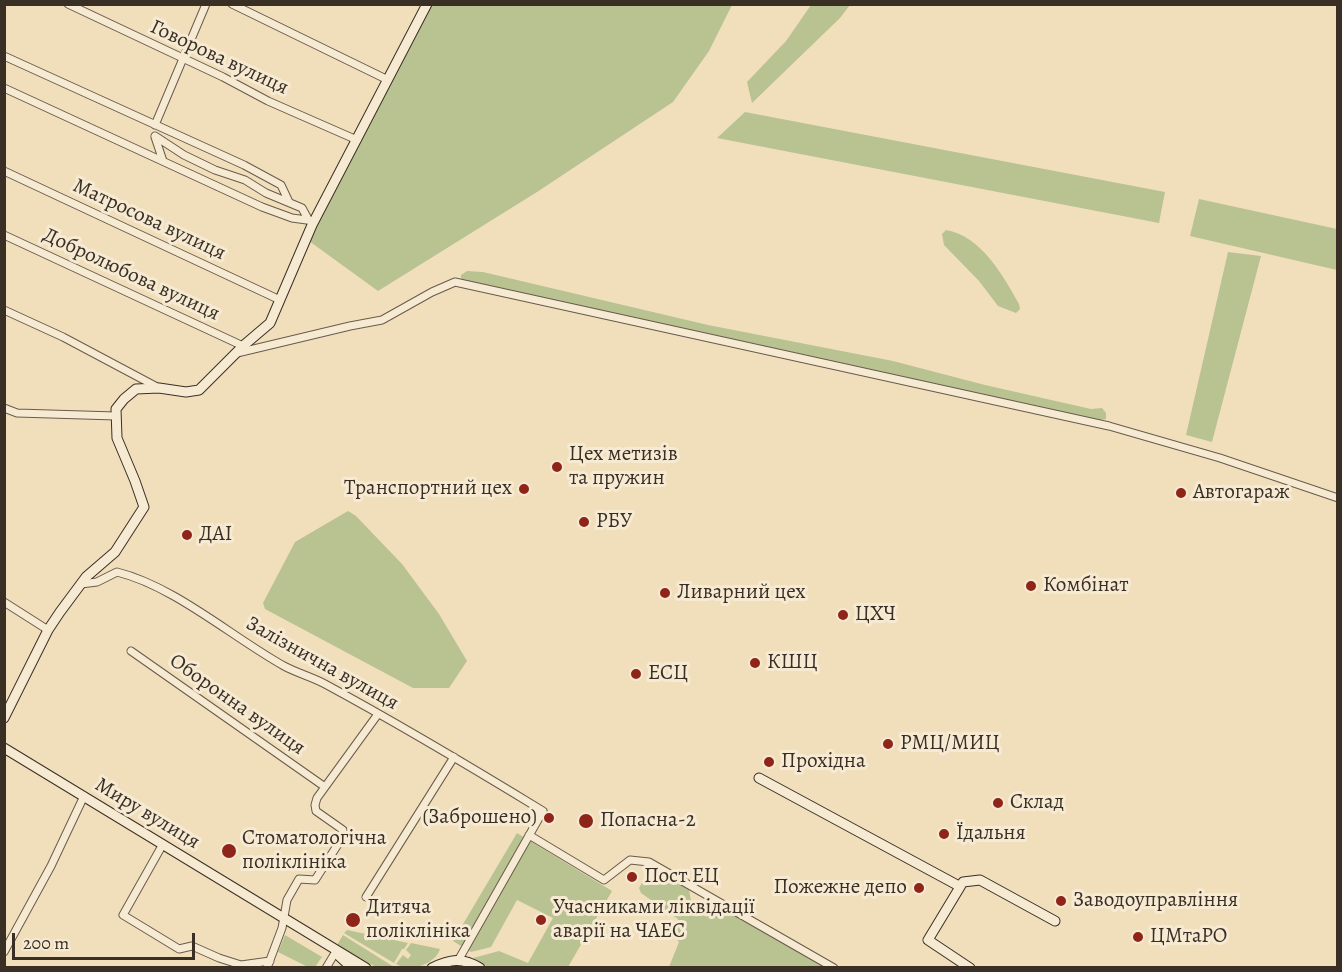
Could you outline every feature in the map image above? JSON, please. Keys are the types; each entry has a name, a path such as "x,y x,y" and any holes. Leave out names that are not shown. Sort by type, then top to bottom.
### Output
{"street":[{"name":"Говорова вулиця","path":"68,4 223,77 268,101 357,140"},
{"path":"163,161 153,124 206,4"},
{"path":"232,4 388,80"},
{"path":"4,718 48,630 81,584 115,552 144,507 117,438 116,409 136,389 159,388 186,393 199,390 243,345 270,323 311,220 357,140 427,4"},
{"path":"4,56 243,165 281,185 289,202"},
{"path":"4,88 262,207 292,218 311,220"},
{"path":"155,136 184,155 215,170 245,180 266,193 302,208 311,220"},
{"name":"Матросова вулиця","path":"4,171 280,300"},
{"name":"Добролюбова вулиця","path":"4,235 243,345"},
{"path":"235,353 382,320 455,282 1109,426 1220,458 1338,498"},
{"path":"4,310 63,337 159,388"},
{"path":"131,373 135,381 134,391"},
{"path":"4,408 17,413 116,416"},
{"name":"Залізнична вулиця","path":"81,584 97,582 117,572 135,577 184,603 284,666 323,683 454,757 543,811 529,835"},
{"path":"4,602 48,630"},
{"name":"Оборонна вулиця","path":"130,651 325,787"},
{"path":"164,844 123,915 179,950 192,946 241,965 269,964 284,918 287,900 299,879 315,880 342,838 343,830 316,811 317,798 378,714"},
{"name":"Миру вулиця","path":"4,748 334,950"},
{"path":"366,897 454,757"},
{"path":"759,778 959,886"},
{"path":"4,952 8,936 51,866 84,796"},
{"path":"459,959 529,835 604,880 630,860 648,862 834,968"},
{"path":"970,968 928,940 963,882 980,880 1055,921"},
{"path":"326,968 334,950"},
{"path":"334,950 352,968"},
{"path":"334,950 366,968"},
{"path":"432,968 459,959 471,962 480,968"}],"green space":[{"path":"429,5 732,5 709,51 673,102 537,192 378,291 309,241 312,225"},
{"path":"811,5 850,5 840,18 752,103 747,82 786,41"},
{"path":"745,112 1165,192 1159,223 717,138"},
{"path":"1199,199 1337,229 1337,270 1190,236"},
{"path":"946,230 970,240 990,258 1019,304 1020,309 1016,313 998,306 979,281 944,245 942,234"},
{"path":"1228,252 1261,256 1212,442 1186,435"},
{"path":"467,271 483,272 708,325 893,361 1091,409 1102,408 1106,413 1106,419 1101,420 467,282 461,279 461,275"},
{"path":"348,511 356,516 402,564 439,614 467,661 449,688 413,688 265,609 263,603 295,542"},
{"path":"517,833 612,891 568,967 488,967 473,958 499,951 528,963 553,918 517,900 491,947 471,952 453,941"},
{"path":"651,867 689,889 691,901 711,908 715,905 828,967 669,967 679,942 673,935 678,919 641,893 639,888"},
{"path":"347,930 408,943 394,963 344,933"},
{"path":"285,935 322,957 315,967 308,967 278,952"},
{"path":"343,935 394,967 376,967 337,945"},
{"path":"411,943 440,949 433,959 421,966 408,967 396,964 403,955 408,959 411,955 406,950"}],"place":[{"name":"Цех метизів та пружин","path":"557,467"},
{"name":"Транспортний цех","path":"524,489"},
{"name":"Автогараж","path":"1181,493"},
{"name":"РБУ","path":"584,522"},
{"name":"ДАІ","path":"187,535"},
{"name":"Комбінат","path":"1031,586"},
{"name":"Ливарний цех","path":"665,593"},
{"name":"ЦХЧ","path":"843,615"},
{"name":"КШЦ","path":"755,663"},
{"name":"ЕСЦ","path":"636,674"},
{"name":"РМЦ/МИЦ","path":"888,744"},
{"name":"Прохідна","path":"769,762"},
{"name":"Склад","path":"998,803"},
{"name":"(Заброшено)","path":"549,818"},
{"name":"Попасна-2","path":"586,821"},
{"name":"Їдальня","path":"944,834"},
{"name":"Стоматологічна поліклініка","path":"229,851"},
{"name":"Пост ЕЦ","path":"632,877"},
{"name":"Пожежне депо","path":"919,888"},
{"name":"Заводоуправління","path":"1061,901"},
{"name":"Дитяча поліклініка","path":"353,920"},
{"name":"Учасниками ліквідації аварії на ЧАЕС","path":"541,920"},
{"name":"ЦМтаРО","path":"1138,937"}]}
